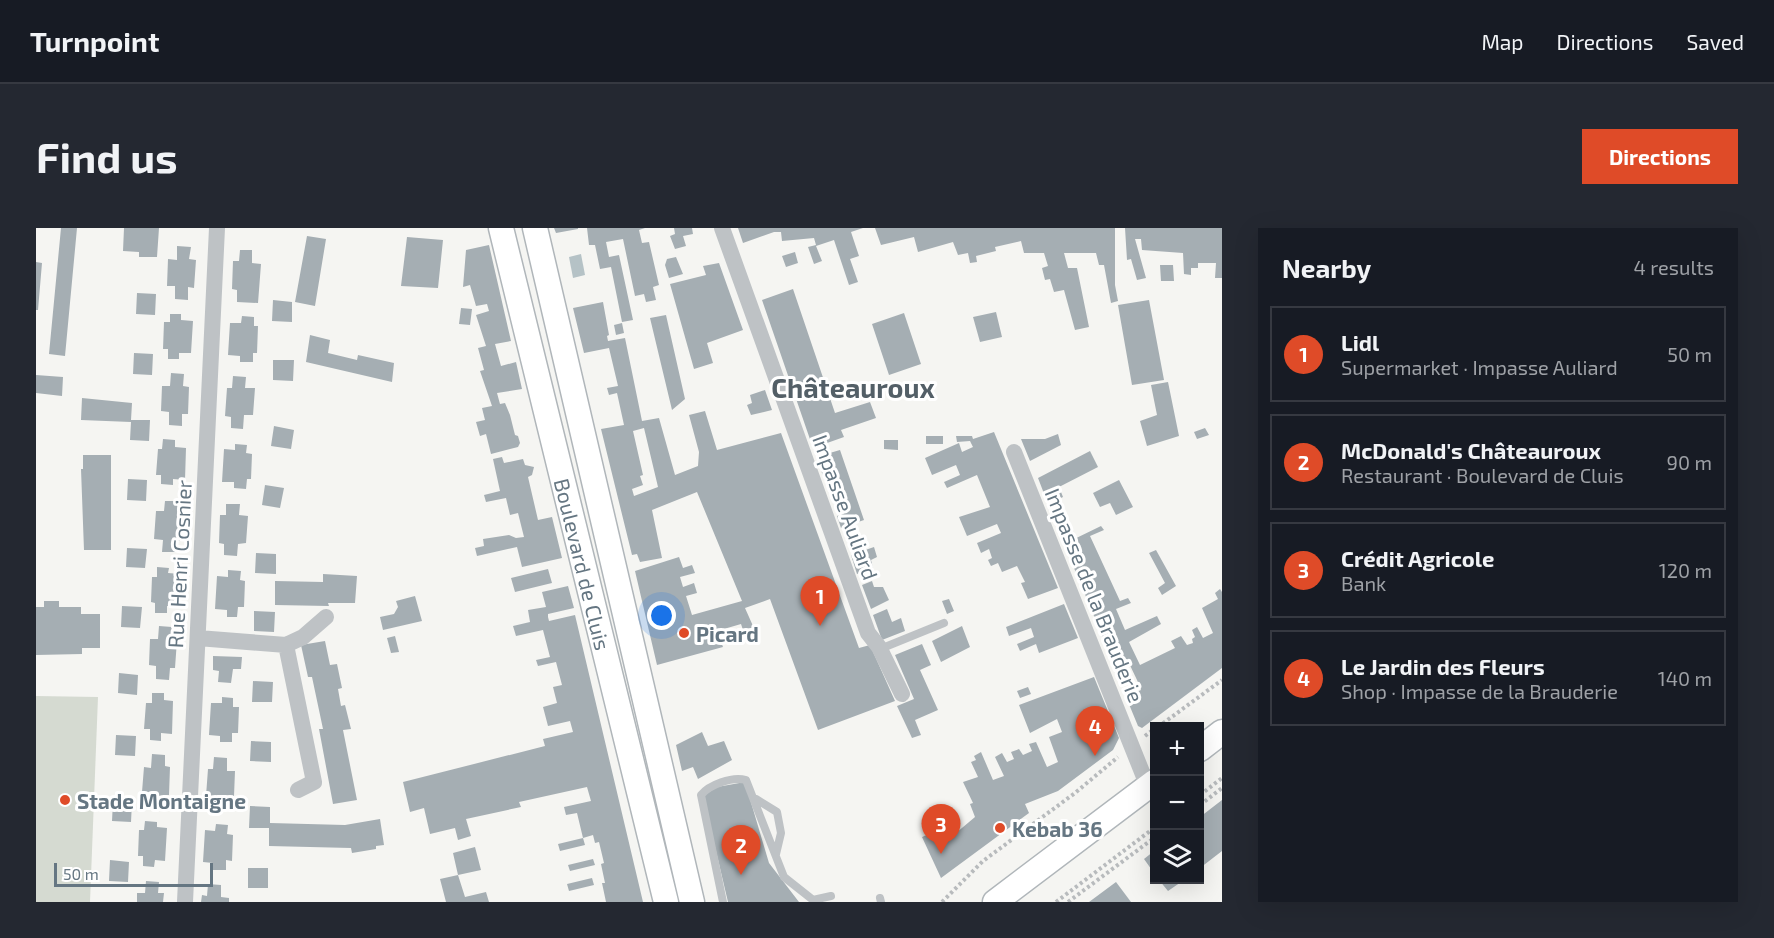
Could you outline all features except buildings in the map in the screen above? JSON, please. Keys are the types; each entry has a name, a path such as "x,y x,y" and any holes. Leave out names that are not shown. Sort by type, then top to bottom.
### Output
{"main road":[{"name":"Boulevard de Cluis","path":"501,228 666,902"},
{"name":"Boulevard de Cluis","path":"535,228 692,902"},
{"path":"1204,746 1222,732"},
{"path":"995,902 1150,785"}],"street":[{"name":"Rue Henri Cosnier","path":"184,902 217,228"},
{"name":"Impasse Auliard","path":"722,228 868,633 880,649 902,694"},
{"name":"Impasse de la Brauderie","path":"1014,452 1131,747 1150,782"},
{"path":"198,638 286,645 303,637 326,617"},
{"path":"286,645 314,782 298,790"}],"lane":[{"path":"880,649 944,623"},
{"path":"723,902 701,795 707,788 740,778 746,780 756,799 760,819 784,877 813,900 831,896"},
{"path":"756,799 777,812 781,833 776,854"}],"path":[{"path":"1164,722 1222,680"},
{"path":"942,902 982,861 1075,794 1150,733"},
{"path":"1204,792 1222,778"},
{"path":"1204,802 1222,788"},
{"path":"1056,902 1152,830"},
{"path":"1068,902 1150,842"}],"shaded area":[{"path":"581,254 585,275 573,278 569,257"},
{"name":"Stade Montaigne","path":"36,696 98,697 90,902 36,902"}],"place":[{"name":"Lidl","path":"820,626"},
{"name":"Picard","path":"684,633"},
{"name":"Le Jardin des Fleurs","path":"1095,756"},
{"name":"Stade Montaigne","path":"65,800"},
{"name":"Kebab 36","path":"1000,828"},
{"name":"Crédit Agricole","path":"941,854"},
{"name":"McDonald's Châteauroux","path":"741,875"}],"district":[{"name":"Châteauroux","path":"853,387"}]}
